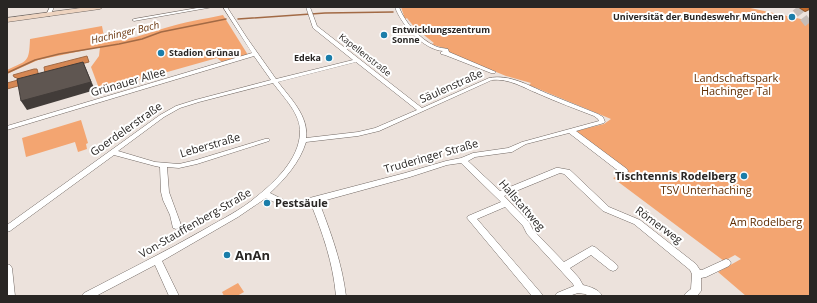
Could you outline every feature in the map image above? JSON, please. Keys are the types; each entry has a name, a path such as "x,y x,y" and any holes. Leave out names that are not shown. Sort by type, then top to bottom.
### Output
{"main road":[{"path":"7,20 98,7"}],"street":[{"path":"48,15 52,7"},
{"path":"134,20 210,7"},
{"path":"225,7 299,116 303,131 303,140"},
{"name":"Kapellenstraße","path":"308,7 315,27 421,110"},
{"path":"397,7 398,13 409,28 439,50 439,52 446,53 493,72"},
{"name":"Grünauer Allee","path":"7,128 256,54"},
{"name":"Goerdelerstraße","path":"7,228 162,116 178,107 221,94 358,60"},
{"name":"Säulenstraße","path":"303,140 367,133 392,124 461,91 494,78 524,85 596,115 602,120"},
{"name":"Truderinger Straße","path":"265,194 285,204 298,204 407,176 446,163 463,160 473,155 510,150 520,144 570,130 599,124 602,120"},
{"path":"570,130 624,171"},
{"name":"Leberstraße","path":"112,152 164,166 179,166 197,162 267,140"},
{"name":"Von-Stauffenberg-Straße","path":"87,296 234,216 265,194 292,164 303,140"},
{"name":"Hallstattweg","path":"463,160 526,224 530,232 576,281 580,289"},
{"path":"164,166 163,180 166,199 176,217 176,226"},
{"name":"Römerweg","path":"499,195 559,170 567,172 603,206 637,222 693,267 697,273"},
{"path":"314,200 335,253 339,272 341,296"},
{"path":"506,203 471,218 538,296"},
{"path":"563,267 592,250 613,267"},
{"path":"157,259 174,296"},
{"path":"696,294 697,273 703,274 726,263"},
{"path":"7,268 10,296"},
{"path":"560,296 573,289 590,291 597,296"}],"green space":[{"name":"Landschaftspark Hachinger Tal","path":"401,7 746,7 810,21 810,296 746,296 718,272 741,259 735,255 724,261 613,178 628,172 576,131 604,124 611,119 529,85 531,83 506,76 450,53 447,49 432,44 434,43 415,28 407,18 405,19"},
{"path":"223,15 248,55 222,62 217,58 100,91 91,67 99,56 100,47 38,60 7,74 7,70 23,62 28,57 30,39 102,26 105,42 136,37 179,24"},
{"path":"81,120 88,143 86,144 87,149 78,152 75,142 26,157 22,138"},
{"path":"238,283 244,292 237,296 224,296 222,292"}],"shaded area":[{"path":"87,56 89,62 45,73 44,67"},
{"path":"37,69 40,80 7,89 7,83 18,80 13,75"}],"building":[{"path":"83,62 91,82 21,101 17,79"}],"waterway":[{"name":"Hachinger Bach","path":"238,19 325,13 393,12"},
{"name":"Hachinger Bach","path":"7,73 35,60 59,54 119,44 142,39 161,32 226,19"}],"tunnel":[{"path":"796,8 810,26"}],"place":[{"name":"Universität der Bundeswehr München","path":"792,17"},
{"name":"Entwicklungszentrum Sonne","path":"384,35"},
{"name":"Stadion Grünau","path":"161,53"},
{"name":"Edeka","path":"329,58"},
{"name":"Tischtennis Rodelberg","path":"744,176"},
{"name":"Pestsäule","path":"267,203"},
{"name":"AnAn","path":"227,255"}],"park label":[{"name":"TSV Unterhaching","path":"706,190"},
{"name":"Am Rodelberg","path":"766,222"}]}
